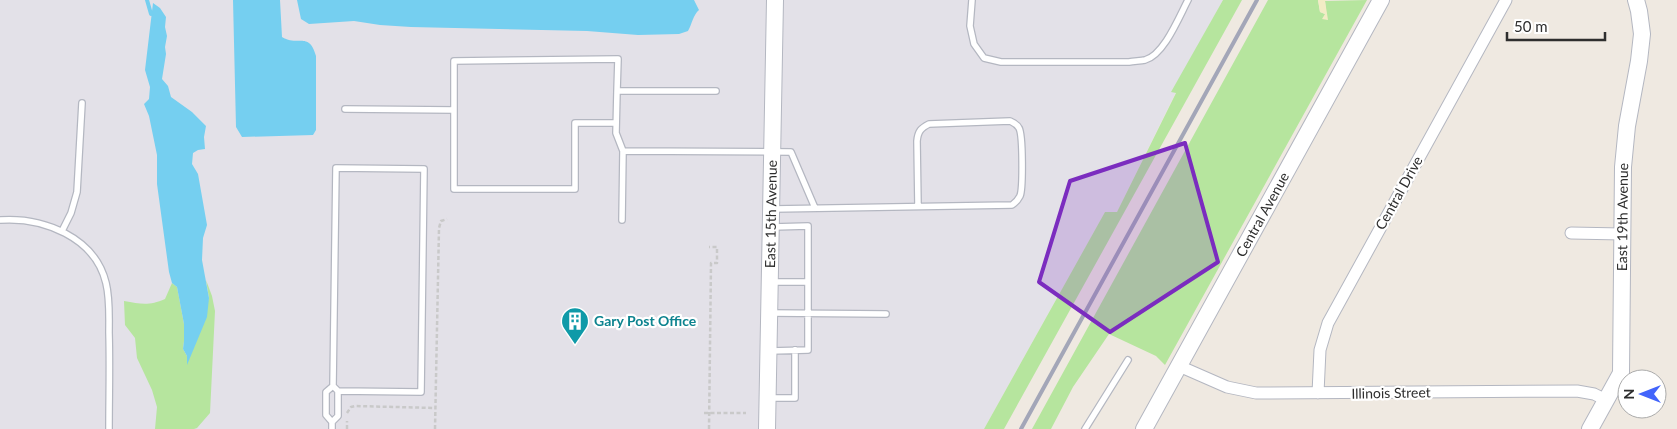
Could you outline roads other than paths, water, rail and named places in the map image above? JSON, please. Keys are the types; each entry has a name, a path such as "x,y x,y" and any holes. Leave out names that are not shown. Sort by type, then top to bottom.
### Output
{"street":[{"name":"East 15th Avenue","path":"767,429 775,0"},
{"name":"Central Avenue","path":"1144,429 1381,0"},
{"name":"Central Drive","path":"1318,393 1320,350 1328,324 1506,0"},
{"name":"East 19th Avenue","path":"1590,429 1621,373 1625,146 1642,40 1636,0"},
{"path":"1571,233 1622,234"},
{"name":"Illinois Street","path":"1179,366 1227,387 1241,391 1268,394 1577,391 1594,394 1606,400"}],"lane":[{"path":"972,0 970,26 974,44 984,58 1001,62 1129,62 1146,60 1156,53 1165,42 1188,0"},
{"path":"616,123 575,123 575,189 454,189 454,61 618,59 616,133 622,151 622,220"},
{"path":"617,91 716,91"},
{"path":"62,231 71,214 77,192 82,103"},
{"path":"344,109 454,110"},
{"path":"771,209 1012,205 1021,195 1022,187 1022,140 1020,130 1016,124 1010,122 930,124 921,128 917,141 918,206"},
{"path":"622,151 791,152 815,208"},
{"path":"336,168 424,169 421,392 338,391 333,386 336,168"},
{"path":"0,220 27,220 62,231 87,250 100,268 106,282 109,321 109,429"},
{"path":"768,351 808,350 808,226 770,227"},
{"path":"770,282 808,282"},
{"path":"769,313 886,314"},
{"path":"767,398 795,398 795,350"},
{"path":"1085,429 1128,360"},
{"path":"332,429 332,422 326,415 326,392 333,386"},
{"path":"332,422 338,416 338,391"}],"water":[{"path":"233,0 280,0 282,37 288,40 306,42 313,48 316,56 316,130 313,135 242,137 236,127"},
{"path":"297,0 694,0 699,10 688,31 679,34 638,35 587,31 411,27 354,21 309,24 301,19"},
{"path":"153,3 160,8 166,17 166,54 162,79 168,86 171,97 192,112 206,126 204,137 205,149 193,153 192,164 198,174 207,225 203,238 202,260 209,298 207,317 187,365 187,356 183,349 184,324 177,287 172,283 169,272 157,184 157,155 149,116 144,104 149,99 150,87 145,70"}],"waterway":[{"path":"147,0 151,14"}],"railway":[{"path":"1021,429 1257,0"}],"place":[{"name":"Gary Post Office","path":"575,345"}]}
